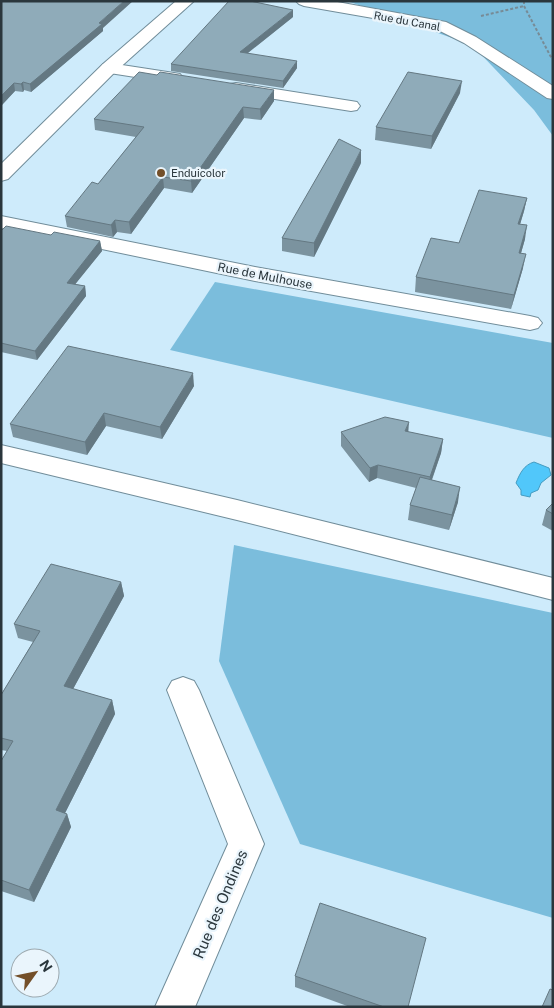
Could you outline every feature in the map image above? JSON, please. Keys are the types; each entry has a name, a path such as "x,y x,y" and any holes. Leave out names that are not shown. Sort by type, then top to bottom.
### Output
{"street":[{"path":"1,175 109,68 186,1"},
{"name":"Rue du Canal","path":"304,1 444,27 470,40 553,94"},
{"path":"109,68 186,80"},
{"path":"216,85 351,106"},
{"name":"Rue de Mulhouse","path":"1,222 255,274 530,324"},
{"path":"1,454 237,510 553,589"},
{"name":"Rue des Ondines","path":"175,1007 246,844 182,690"}],"path":[{"path":"524,1 524,6 553,62"}],"shaded area":[{"path":"553,1 553,136 534,110 472,45 350,2"},
{"path":"215,282 553,343 553,438 170,350"},
{"path":"534,462 549,468 551,475 541,483 538,490 531,493 530,497 521,495 521,490 516,483 523,470"},
{"path":"234,545 553,613 553,918 300,844 219,661"}],"building":[{"path":"1,1 124,1 99,23 102,24 30,84 23,82 21,84 14,83 1,96"},
{"path":"229,1 250,1 293,10 240,52 297,61 283,81 171,64"},
{"path":"139,72 157,75 160,72 274,90 260,109 243,107 191,181 163,177 129,222 115,220 111,225 65,216 92,182 98,184 144,127 94,119"},
{"path":"408,72 462,81 432,136 376,127"},
{"path":"339,139 361,150 314,243 282,238"},
{"path":"479,190 527,198 518,224 527,225 519,253 526,254 514,295 416,277 431,238 459,243"},
{"path":"6,226 51,235 54,232 100,241 67,283 85,286 35,351 1,343 1,231"},
{"path":"68,346 193,373 160,427 104,413 85,442 10,424"},
{"path":"385,417 409,422 405,431 443,439 430,477 378,465 370,468 341,432"},
{"path":"420,477 460,487 452,515 410,505"},
{"path":"553,503 553,514 546,510"},
{"path":"51,564 121,582 64,686 112,700 56,810 67,814 29,890 1,880 1,761 13,741 1,738 1,695 40,631 14,624"},
{"path":"320,903 426,938 408,1007 384,1007 295,976"},
{"path":"550,989 553,990 553,1007 542,1007"}],"place":[{"name":"Enduicolor","path":"161,173"}]}
